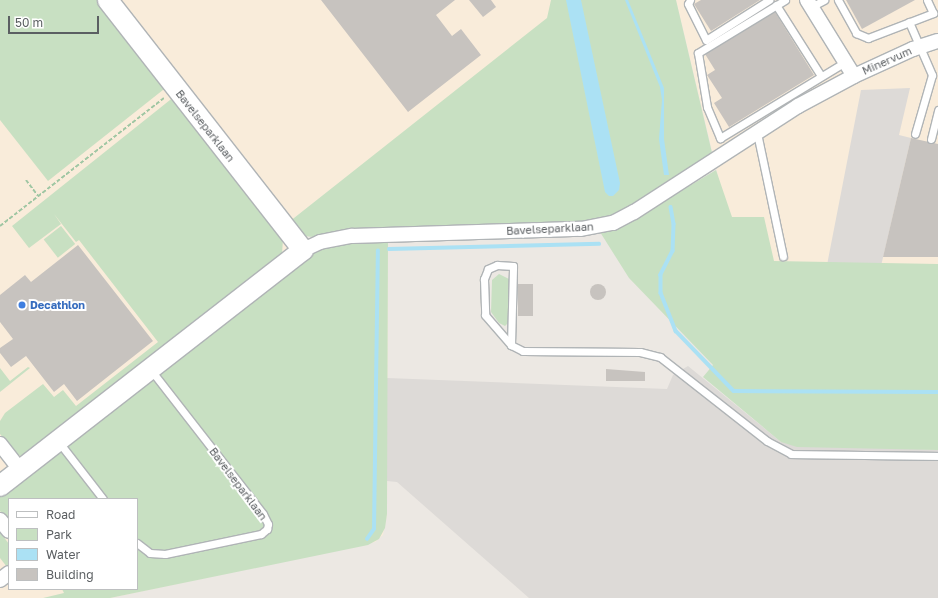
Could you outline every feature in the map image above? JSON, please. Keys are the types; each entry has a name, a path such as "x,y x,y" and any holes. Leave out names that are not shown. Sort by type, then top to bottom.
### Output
{"street":[{"name":"Bavelseparklaan","path":"108,0 303,250"},
{"name":"Minervum","path":"809,4 854,76 921,46 938,41"},
{"name":"Bavelseparklaan","path":"0,486 303,250 320,242 352,236 581,229 606,225 634,212 798,106 854,76"},
{"path":"0,444 20,470"},
{"path":"0,520 8,530"},
{"path":"0,580 8,574"}],"lane":[{"path":"690,0 688,4 706,40 769,0"},
{"path":"785,0 698,52 707,107 720,138 845,62"},
{"path":"809,4 824,0"},
{"path":"838,0 856,33 862,38 868,38 933,13 927,0"},
{"path":"776,5 821,76"},
{"path":"909,22 921,46 932,75 915,134"},
{"path":"931,139 938,110"},
{"path":"757,133 783,256"},
{"path":"511,345 513,266 497,266 488,269 484,279 485,315 511,345 523,351 640,352 660,357 767,441 791,454 938,456"},
{"name":"Bavelseparklaan","path":"138,544 150,553 165,554 261,534 266,529 268,524 263,514 150,369"},
{"path":"58,441 102,498"}],"path":[{"path":"0,226 176,89"},
{"path":"26,180 38,196"}],"shaded area":[{"path":"0,0 574,0 289,222 314,251 388,241 387,514 383,535 375,542 110,598 0,598"},
{"path":"676,0 938,0 938,269 740,268"},
{"path":"910,88 899,135 911,138 881,266 827,265 861,90"},
{"path":"688,366 781,442 938,450 938,598 529,598 397,482 387,481 387,378 667,389 673,375"}],"green space":[{"path":"0,0 101,0 168,86 48,181 0,120"},
{"path":"551,0 676,0 713,157 624,210 607,218 584,223 313,237 304,236 289,222 547,18"},
{"path":"175,96 283,239 282,254 24,457 21,456 14,452 0,434 0,421 5,413 43,384 54,397 63,390 76,406 158,342 79,240 76,242 54,214 61,224 29,248 12,226"},
{"path":"716,170 732,217 764,217 774,261 938,264 938,450 797,447 781,442 703,377 713,365 629,278 600,232 621,227"},
{"path":"61,226 75,244 58,258 44,240"},
{"path":"388,241 387,514 385,528 379,539 368,545 110,598 43,598 64,593 62,590 138,590 138,498 8,498 8,521 0,511 0,494 314,251 338,244"},
{"path":"499,274 509,279 508,323 505,326 499,323 491,312 492,280"},
{"path":"28,367 30,368 0,392 0,368 10,381"},
{"path":"0,532 8,543 7,567 0,558"}],"water":[{"path":"566,0 581,0 620,183 619,190 613,196 609,196 605,192"},
{"path":"625,0 628,0 664,88 664,139 669,175 664,175 659,139 662,100 660,87"}],"building":[{"path":"321,0 455,0 436,15 452,36 461,29 481,55 408,112"},
{"path":"469,0 491,0 496,7 483,17"},
{"path":"701,0 760,0 711,31 694,4"},
{"path":"846,0 915,0 862,29"},
{"path":"775,12 814,75 729,127 714,103 722,98 707,75 715,70 705,54"},
{"path":"911,138 938,144 938,257 883,257"},
{"path":"78,245 153,341 77,401 64,384 54,392 26,356 11,367 0,353 0,348 13,339 0,322 0,295 25,275 31,282"},
{"path":"518,284 533,284 533,316 518,316"},
{"path":"595,284 601,284 606,289 604,298 601,300 595,300 590,295 590,289"},
{"path":"606,369 645,372 645,381 606,381"}],"waterway":[{"path":"671,207 674,224 673,251 661,275 661,293 676,331 734,391 938,392"},
{"path":"389,249 599,244"},
{"path":"367,539 374,529 378,251"}],"place":[{"name":"Decathlon","path":"22,305"}]}
